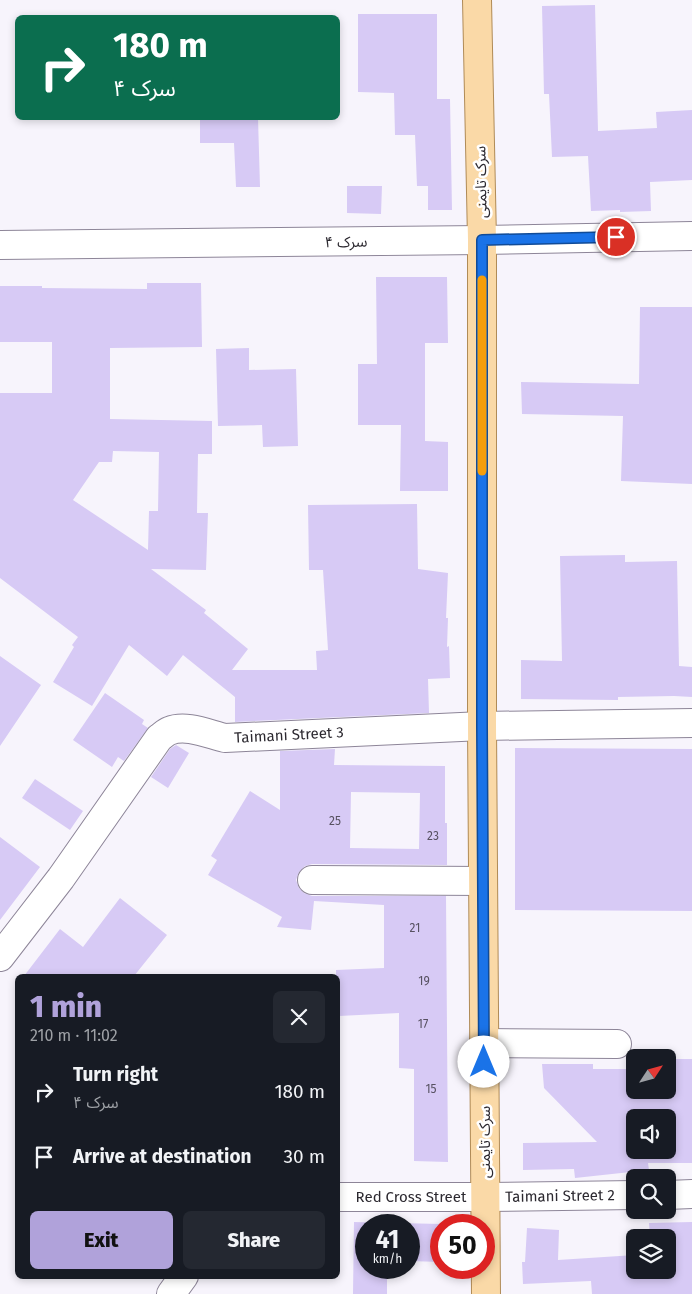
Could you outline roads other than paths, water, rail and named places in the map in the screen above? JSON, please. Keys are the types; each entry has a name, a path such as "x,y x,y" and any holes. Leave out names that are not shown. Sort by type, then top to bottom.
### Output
{"main road":[{"name":"سرک تایمنی","path":"477,0 482,240 482,726 486,1294"}],"street":[{"name":"سرک ۴","path":"0,245 692,236"},
{"name":"Taimani Street 3","path":"0,957 61,878 159,738 168,731 178,729 192,730 225,738 482,726 692,723"},
{"path":"312,880 483,881"},
{"path":"484,1043 617,1044"},
{"path":"676,1195 692,1194"},
{"name":"Taimani Street 2","path":"485,1197 626,1195"},
{"name":"Red Cross Street","path":"340,1197 485,1197"},
{"path":"171,1294 182,1279"}]}
